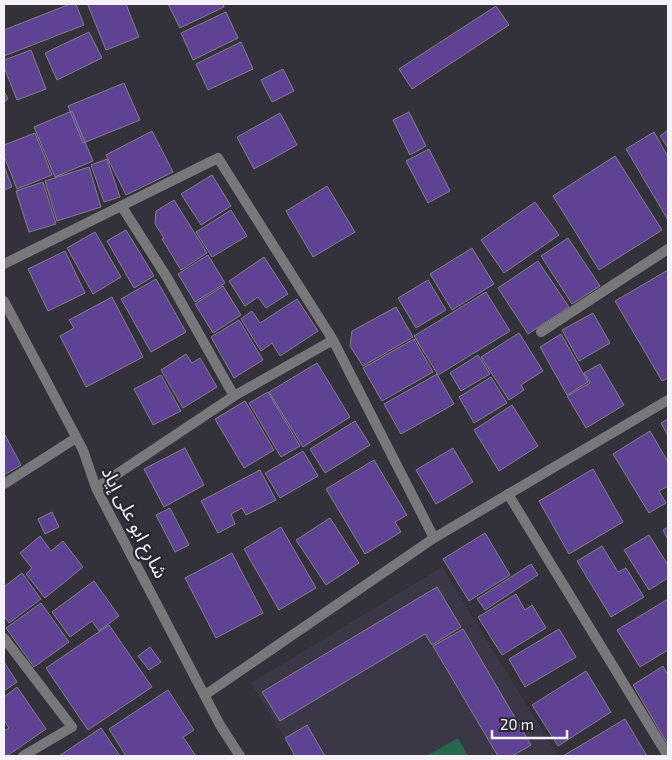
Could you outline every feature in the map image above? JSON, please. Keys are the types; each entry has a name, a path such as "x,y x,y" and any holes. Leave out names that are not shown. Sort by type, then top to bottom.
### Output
{"street":[{"path":"4,264 218,158 333,340 434,538"},
{"path":"122,207 168,279 234,396"},
{"path":"541,332 668,249"},
{"name":"شارع ابو على إياد","path":"4,301 82,450 96,488 206,695 220,725 240,756"},
{"path":"96,488 234,396 333,340"},
{"path":"206,695 434,538 668,400"},
{"path":"4,484 76,438"},
{"path":"508,494 668,756"},
{"path":"4,638 72,727 23,756"}],"shaded area":[{"path":"442,567 558,756 296,756 251,683"}],"green space":[{"path":"458,738 468,756 426,756"}],"building":[{"path":"70,4 76,4 84,25 4,56 4,30"},
{"path":"126,4 139,37 106,50 88,5"},
{"path":"168,4 223,4 224,7 180,28"},
{"path":"496,6 509,25 412,89 399,69"},
{"path":"226,12 238,38 193,60 181,33"},
{"path":"89,32 102,58 57,80 45,53"},
{"path":"241,42 253,69 208,90 196,64"},
{"path":"31,50 46,89 17,100 4,67 4,60"},
{"path":"283,69 294,91 272,102 261,80"},
{"path":"124,83 140,120 83,143 68,106"},
{"path":"4,91 8,99 4,102"},
{"path":"72,111 93,161 55,177 34,127"},
{"path":"409,112 426,146 410,155 393,120"},
{"path":"280,113 297,145 254,169 237,137"},
{"path":"668,130 668,148 660,136"},
{"path":"152,131 173,172 126,195 106,155"},
{"path":"654,132 668,157 668,220 626,149"},
{"path":"35,133 52,175 17,189 4,156 4,145"},
{"path":"429,149 450,191 428,203 406,161"},
{"path":"615,156 662,230 599,270 553,196"},
{"path":"107,159 120,197 104,202 91,165"},
{"path":"4,166 12,187 4,190"},
{"path":"89,167 101,207 57,221 45,181"},
{"path":"212,175 231,206 201,225 181,194"},
{"path":"43,182 56,224 29,232 16,191"},
{"path":"327,186 355,232 313,257 286,211"},
{"path":"174,200 207,253 181,270 155,224 156,211"},
{"path":"535,202 559,235 504,273 481,240"},
{"path":"231,210 247,236 212,257 196,232"},
{"path":"126,230 154,276 134,288 107,241"},
{"path":"95,232 121,277 93,294 67,248"},
{"path":"568,238 600,286 572,304 541,256"},
{"path":"472,248 494,284 452,310 430,274"},
{"path":"65,251 85,293 48,311 28,269"},
{"path":"208,255 225,283 195,302 178,274"},
{"path":"264,257 288,294 266,308 258,297 245,306 229,281"},
{"path":"538,261 569,307 528,334 498,288"},
{"path":"668,270 668,378 662,381 615,301"},
{"path":"156,279 186,332 151,352 121,299"},
{"path":"428,280 446,310 416,328 398,298"},
{"path":"223,286 241,315 213,333 195,304"},
{"path":"486,292 510,331 438,375 414,336"},
{"path":"112,297 143,357 86,387 60,336 74,328 69,320"},
{"path":"297,299 318,331 280,356 272,343 261,351 241,319 252,311 260,323"},
{"path":"396,307 413,337 363,366 350,346 352,331"},
{"path":"593,313 610,343 579,361 562,330"},
{"path":"239,320 263,360 234,378 211,337"},
{"path":"519,333 543,371 521,385 524,390 509,400 481,357"},
{"path":"561,334 588,382 567,395 540,347"},
{"path":"414,339 433,372 382,401 363,368"},
{"path":"186,354 192,363 200,358 217,387 183,408 161,370"},
{"path":"478,355 490,374 461,391 450,373"},
{"path":"317,363 350,417 303,447 269,392"},
{"path":"600,364 624,405 586,428 567,396 590,383 584,373"},
{"path":"437,374 454,404 401,434 384,404"},
{"path":"161,375 181,411 153,425 134,389"},
{"path":"491,377 507,403 474,423 459,397"},
{"path":"268,392 300,446 281,457 249,403"},
{"path":"245,401 274,450 244,468 215,419"},
{"path":"512,405 538,446 499,471 474,430"},
{"path":"668,419 668,436 661,423"},
{"path":"355,421 370,445 325,473 310,449"},
{"path":"650,431 668,462 668,486 659,491 666,503 649,513 613,454"},
{"path":"4,433 21,465 4,475"},
{"path":"185,448 204,485 164,507 144,469"},
{"path":"453,448 473,482 436,504 416,470"},
{"path":"303,451 318,476 280,498 265,473"},
{"path":"374,460 407,515 395,522 401,532 365,554 326,489"},
{"path":"593,469 623,522 569,554 539,501"},
{"path":"260,470 276,500 246,515 242,508 231,514 235,524 218,533 201,501"},
{"path":"170,508 189,545 175,552 156,515"},
{"path":"52,512 59,527 45,534 38,519"},
{"path":"330,518 359,563 326,585 296,540"},
{"path":"281,527 316,588 279,610 244,549"},
{"path":"668,527 668,540 663,530"},
{"path":"485,533 510,575 469,601 443,559"},
{"path":"649,535 668,565 668,578 649,590 624,550"},
{"path":"40,536 51,551 63,541 83,567 45,598 26,574 32,568 20,553"},
{"path":"602,546 618,572 626,568 644,597 611,617 577,561"},
{"path":"232,553 263,613 216,638 185,578"},
{"path":"531,564 538,575 485,610 477,599"},
{"path":"22,573 41,599 9,623 4,616 4,587"},
{"path":"94,581 119,616 99,631 92,621 70,637 52,612"},
{"path":"437,587 461,627 432,645 425,634 280,721 262,692"},
{"path":"516,594 525,610 532,605 546,628 502,655 478,617"},
{"path":"668,599 668,650 640,667 617,630"},
{"path":"41,603 69,642 34,667 6,628"},
{"path":"109,625 152,687 88,730 46,668"},
{"path":"463,629 531,745 512,756 498,756 433,646"},
{"path":"559,629 576,657 525,687 509,659"},
{"path":"150,647 161,662 149,670 138,656"},
{"path":"4,662 17,682 4,691"},
{"path":"663,666 668,675 668,745 633,685"},
{"path":"586,671 611,712 558,746 532,705"},
{"path":"17,687 46,729 7,756 4,756 4,731 9,728 4,720 4,697"},
{"path":"168,690 194,730 183,737 196,756 126,756 109,729"},
{"path":"625,719 647,756 563,756"},
{"path":"307,725 325,756 295,756 285,738"},
{"path":"101,728 120,756 59,756"}]}
